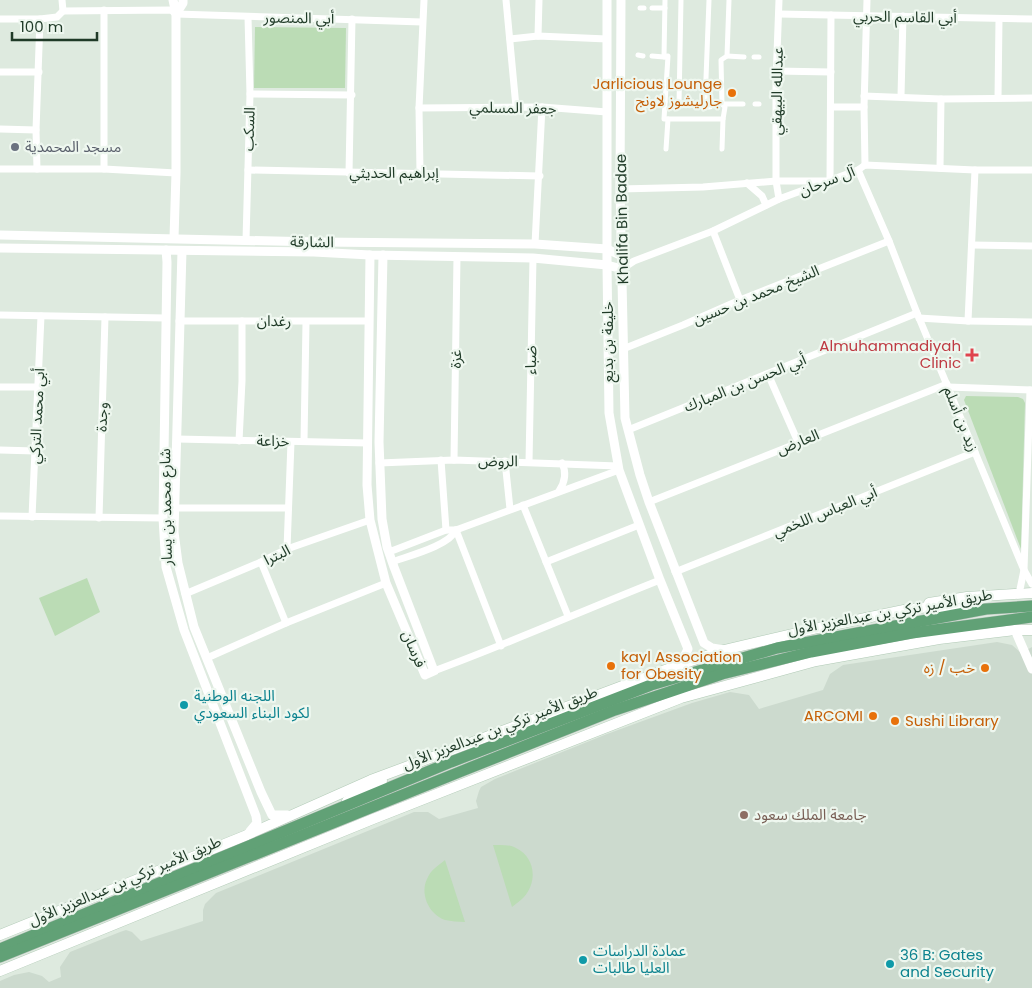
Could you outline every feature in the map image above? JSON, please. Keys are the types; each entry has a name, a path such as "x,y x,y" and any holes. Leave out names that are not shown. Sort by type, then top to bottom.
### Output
{"main road":[{"path":"904,610 921,604 967,597 1032,593"},
{"name":"طريق الأمير تركي بن عبدالعزيز الأول","path":"0,949 451,762 651,685 777,648 986,609 1032,606"},
{"path":"0,935 247,835 400,769 676,666 724,650 904,610 928,607 986,609"},
{"name":"طريق الأمير تركي بن عبدالعزيز الأول","path":"0,957 615,710 722,674 811,652 912,633 1032,618"},
{"path":"0,971 373,819 681,698 816,661 920,642 1026,629"},
{"path":"462,771 505,762 522,761"},
{"path":"336,809 400,769"}],"street":[{"path":"62,0 63,11"},
{"path":"174,0 176,14 174,238"},
{"path":"176,14 183,0"},
{"path":"420,173 419,108 424,0"},
{"path":"506,0 516,107"},
{"path":"538,36 540,0"},
{"name":"خليفة بن بديع","path":"607,0 609,413 618,468 688,649 676,666"},
{"name":"Khalifa Bin Badae","path":"621,0 620,189 625,418 649,502 695,621 704,642 712,648 724,650"},
{"path":"664,57 665,0"},
{"path":"681,0 679,12 678,106 707,106 709,0"},
{"path":"727,56 729,0"},
{"name":"عبدالله البيهقي","path":"779,0 776,71 776,181 780,199"},
{"path":"865,165 864,96 867,0"},
{"path":"652,8 666,10"},
{"path":"104,10 104,169"},
{"name":"أبي المنصور","path":"0,19 57,17 63,11 171,10 176,14 422,22"},
{"path":"722,12 729,12"},
{"name":"أبي القاسم الحربي","path":"779,14 1032,19"},
{"path":"620,189 703,187 776,181 830,181 832,15"},
{"path":"901,96 903,16"},
{"name":"السكب","path":"246,240 250,94 248,17"},
{"path":"37,170 36,130 40,19"},
{"path":"349,173 352,19"},
{"path":"998,98 999,19"},
{"path":"510,39 538,36 607,38"},
{"path":"652,56 668,56 664,119 723,119"},
{"path":"722,149 721,60 727,56 744,56"},
{"path":"776,71 831,72"},
{"path":"0,72 39,72"},
{"path":"250,94 352,95"},
{"path":"864,96 941,99 1032,98"},
{"path":"940,168 941,99"},
{"path":"651,102 666,105"},
{"path":"722,106 743,104"},
{"path":"535,244 540,176 542,107"},
{"name":"جعفر المسلمي","path":"419,108 542,107 607,112"},
{"path":"830,107 864,107"},
{"path":"666,149 668,119"},
{"path":"0,129 36,130"},
{"name":"آل سرحان","path":"622,269 634,260 713,231 780,199 858,170 865,165 975,170 1032,170"},
{"path":"0,169 104,169 176,173"},
{"name":"إبراهيم الحديثي","path":"248,170 540,176"},
{"name":"زيد بن أسلم","path":"858,170 1024,570 1032,584"},
{"path":"968,321 975,170"},
{"path":"747,184 762,196 766,206"},
{"path":"713,231 740,300"},
{"name":"الشارقة","path":"0,235 114,236 318,242 535,244 607,249 622,256"},
{"path":"114,236 114,250"},
{"name":"الشيخ محمد بن حسين","path":"623,349 889,241"},
{"path":"317,252 318,242"},
{"path":"972,246 1032,246"},
{"name":"الشارقة","path":"0,248 317,252 370,255 533,258 607,265 622,269"},
{"name":"شارع محمد بن يسار","path":"166,250 168,262 163,518 166,568 184,630 257,823 247,835"},
{"name":"شارع محمد بن يسار","path":"182,251 174,532 178,564 194,626 261,792 272,814 294,814"},
{"name":"فرسان","path":"370,255 368,442 370,520 386,583 425,675 434,671 391,557 382,518 379,463 384,255"},
{"path":"622,256 634,260"},
{"name":"غزة","path":"454,460 457,257"},
{"name":"ضباء","path":"529,462 533,258"},
{"path":"168,262 173,260 181,264"},
{"path":"918,315 968,321 1032,322"},
{"name":"أبي الحسن بن المبارك","path":"628,430 918,315"},
{"path":"0,316 166,318"},
{"name":"أبي محمد التركي","path":"32,517 41,316"},
{"name":"وجدة","path":"99,518 105,317"},
{"name":"رغدان","path":"179,321 369,321"},
{"path":"239,441 242,321"},
{"path":"304,441 306,322"},
{"path":"768,374 798,442"},
{"path":"948,385 1031,390 1024,570 1020,594"},
{"name":"العارض","path":"649,502 798,442 948,385"},
{"path":"0,386 38,387"},
{"name":"خزاعة","path":"177,438 239,441 368,442"},
{"path":"287,549 291,442"},
{"path":"0,450 35,451"},
{"name":"أبي العباس اللخمي","path":"675,572 975,452"},
{"path":"441,460 446,530"},
{"name":"الروض","path":"379,463 441,460 506,461 618,468"},
{"path":"506,461 510,509"},
{"path":"559,492 565,482 565,470 562,463"},
{"path":"391,557 446,530 456,530 618,468"},
{"path":"523,504 568,616"},
{"path":"175,508 288,508"},
{"path":"0,516 163,518"},
{"name":"البترا","path":"185,594 287,549 370,520"},
{"path":"546,562 639,525"},
{"path":"380,558 391,557 446,542 454,535 456,530"},
{"path":"456,530 501,646"},
{"path":"261,562 286,623"},
{"path":"434,671 501,646 568,616 660,580"},
{"path":"206,658 286,623 386,583"},
{"path":"681,630 690,633 693,630 695,621"},
{"path":"1026,629 1032,669"},
{"path":"248,798 256,805 262,803 261,792"}],"shaded area":[{"name":"جامعة الملك سعود","path":"997,642 1012,645 1021,653 1032,647 1032,988 0,988 0,981 14,975 29,972 42,976 49,982 61,977 60,967 70,952 126,930 132,932 141,941 203,921 205,904 216,893 414,812 428,812 439,819 478,808 476,801 481,787 495,779 607,734 692,703 730,692 749,695 759,709 823,690 830,674 843,665"}],"green space":[{"path":"255,27 346,28 345,88 254,88"},
{"path":"966,396 1018,397 1023,399 1025,403 1021,549 964,400"},
{"path":"87,578 100,612 55,636 39,598"},
{"path":"493,845 507,845 516,848 531,863 533,877 528,891 512,907"},
{"path":"445,860 465,922 445,920 439,917 430,908 425,896 425,883 429,874"}],"place":[{"name":"Jarlicious Lounge جارليشوز لاونج","path":"732,93"},
{"name":"مسجد المحمدية","path":"15,147"},
{"name":"Almuhammadiyah Clinic","path":"972,355"},
{"name":"kayl Association for Obesity","path":"611,666"},
{"name":"خب / زه","path":"985,668"},
{"name":"اللجنه الوطنية لكود البناء السعودي","path":"184,705"},
{"name":"ARCOMI","path":"873,716"},
{"name":"Sushi Library","path":"895,721"},
{"name":"جامعة الملك سعود","path":"744,815"},
{"name":"عمادة الدراسات العليا طالبات","path":"583,960"},
{"name":"36 B: Gates and Security","path":"890,964"}]}
